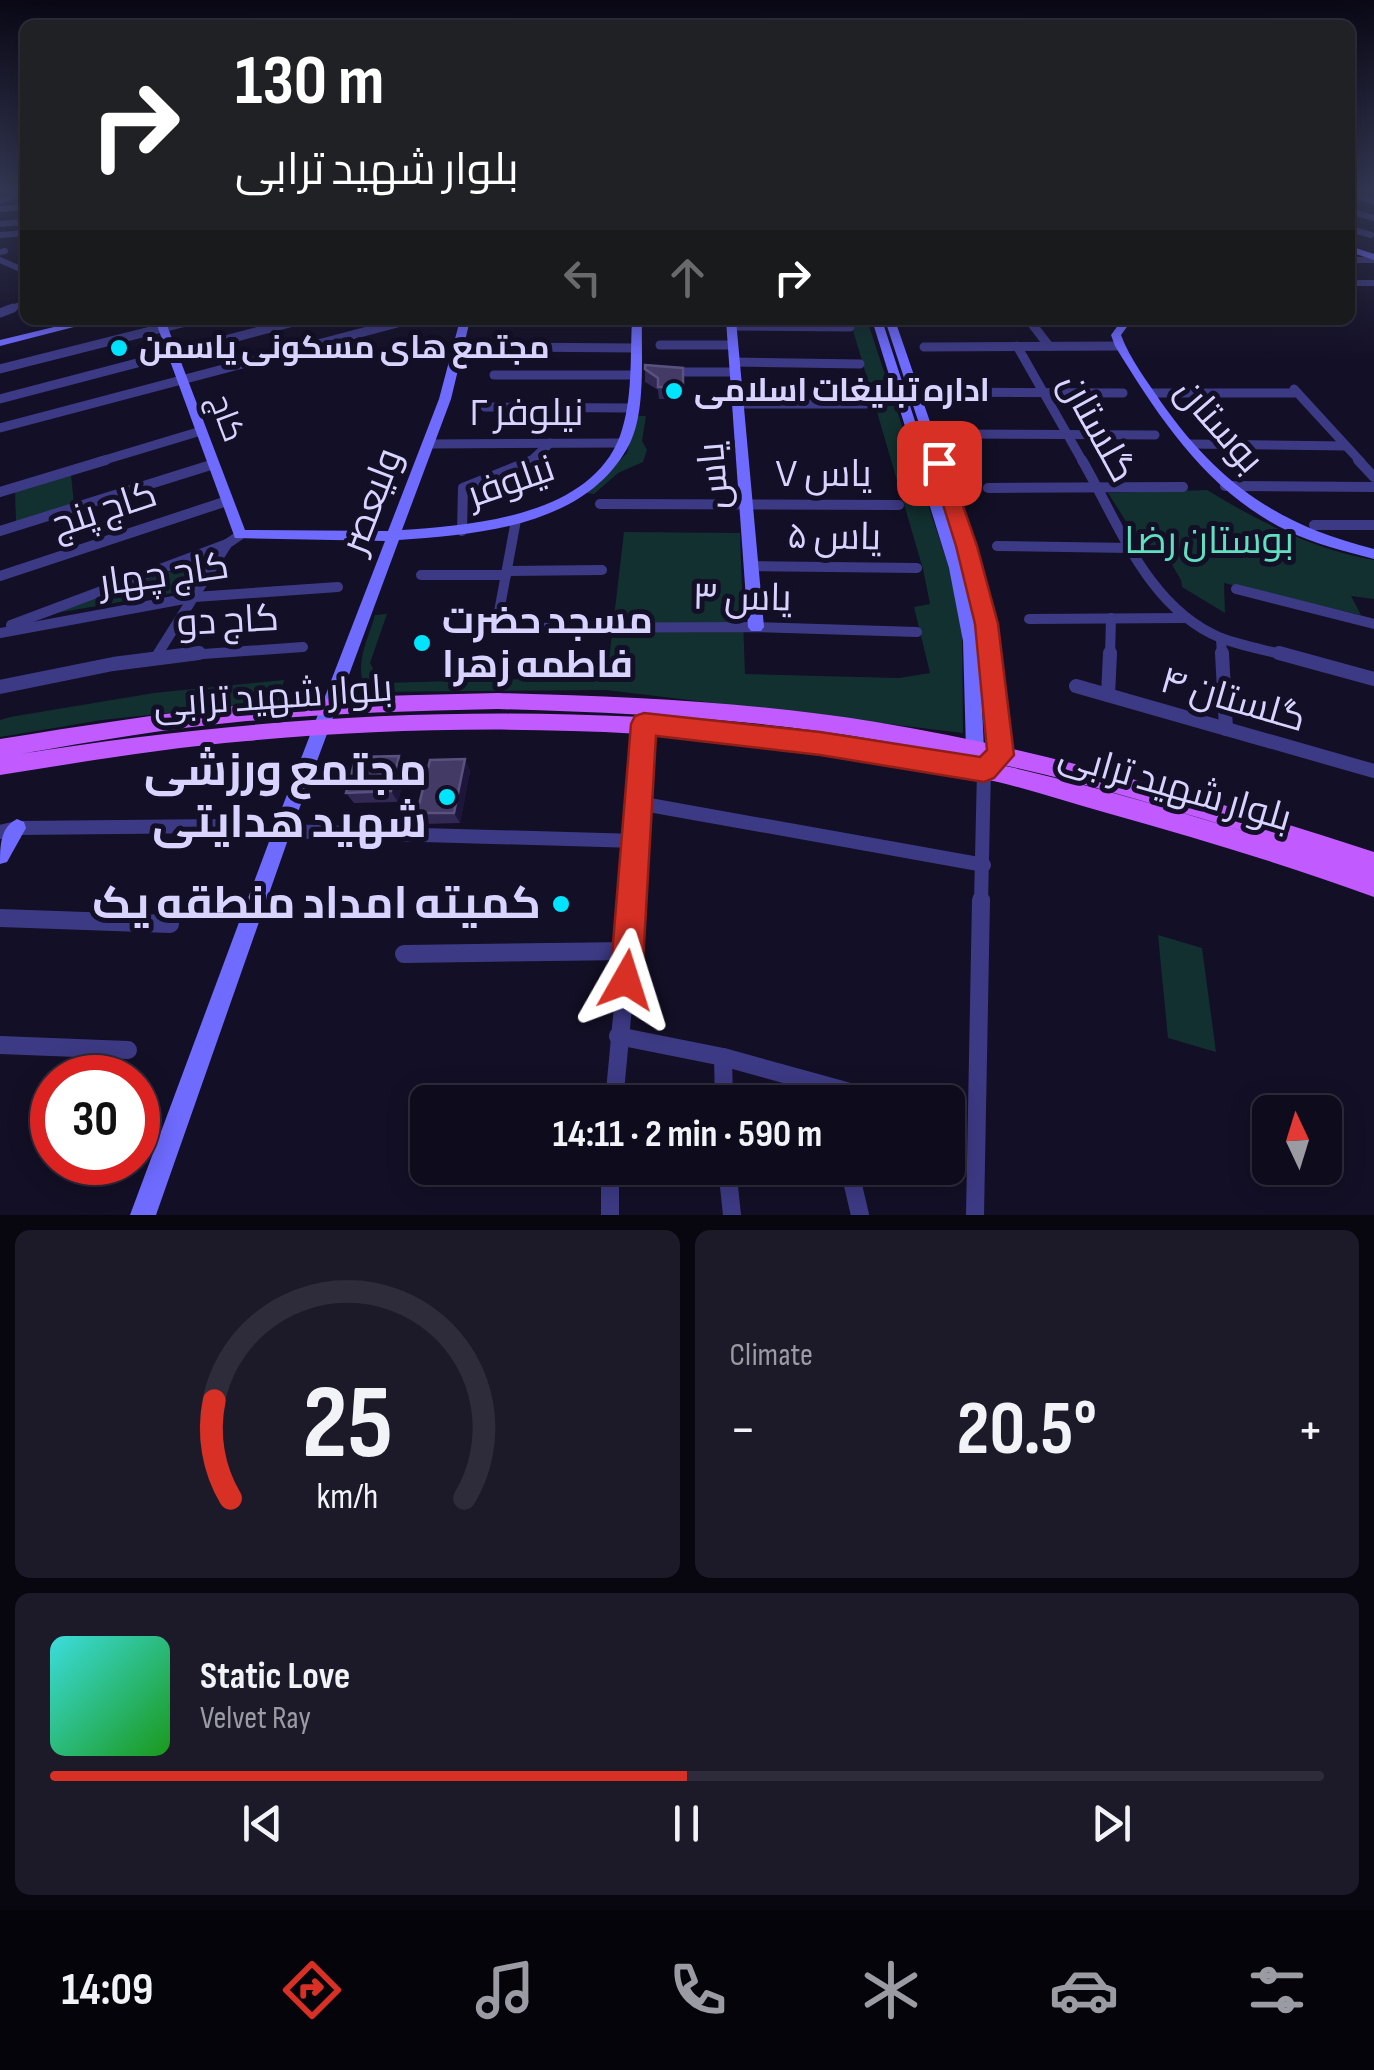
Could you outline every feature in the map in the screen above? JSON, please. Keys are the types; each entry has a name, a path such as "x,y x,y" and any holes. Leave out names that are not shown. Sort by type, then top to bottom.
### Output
{"main road":[{"name":"بلوار شهید ترابی","path":"0,748 174,720 575,703 662,708 824,726 987,758 1213,812 1374,863"},
{"name":"بلوار شهید ترابی","path":"0,766 329,714 644,724 987,758 1374,885"}],"street":[{"path":"0,340 57,325"},
{"path":"0,340 72,325"},
{"path":"0,369 158,325"},
{"name":"کاج","path":"162,325 240,535"},
{"path":"0,398 282,325"},
{"path":"0,428 389,325"},
{"name":"ولیعصر","path":"143,1215 282,831 429,444 464,325"},
{"name":"نیلوفر","path":"392,535 462,531 516,520 573,496 609,466 624,443 631,408 637,325"},
{"name":"یاس","path":"731,325 756,627"},
{"path":"802,325 850,327"},
{"path":"879,325 929,435 971,641 987,758"},
{"path":"892,325 983,608 993,665 974,1215"},
{"path":"1033,325 1048,346"},
{"path":"924,347 1120,346 1116,335 1122,325"},
{"path":"660,345 733,344"},
{"name":"گلستان","path":"1017,346 1160,597 1185,618 1220,638 1374,679"},
{"name":"بوستان","path":"1120,346 1189,444 1225,486 1285,525 1331,544 1374,554"},
{"path":"503,347 636,348"},
{"path":"655,372 860,364"},
{"path":"494,376 633,375"},
{"path":"1151,393 1294,390 1374,476"},
{"path":"947,392 1123,393"},
{"path":"738,404 871,404"},
{"path":"485,408 631,408"},
{"path":"0,492 201,431"},
{"path":"929,435 1155,435"},
{"path":"462,531 463,488 520,468 550,443"},
{"name":"نیلوفر ۲","path":"429,444 624,443"},
{"path":"1189,444 1346,446"},
{"path":"0,531 214,464"},
{"path":"1225,486 1374,487"},
{"path":"988,488 1183,487"},
{"name":"کاج پنج","path":"0,576 228,500"},
{"name":"یاس ۷","path":"600,504 900,505"},
{"name":"یاس ۳","path":"516,520 496,628 756,627 917,632"},
{"path":"1314,525 1374,525"},
{"path":"0,631 227,544 240,535 392,535"},
{"path":"157,655 227,544"},
{"path":"997,546 1130,548"},
{"name":"یاس ۵","path":"751,566 917,568"},
{"path":"421,574 602,570"},
{"name":"کاج چهار","path":"0,631 194,596 338,587"},
{"path":"1236,589 1374,624"},
{"path":"1108,695 1111,618"},
{"path":"1029,619 1185,618"},
{"path":"1220,638 1226,729"},
{"name":"کاج دو","path":"0,687 71,669 157,655 302,646"},
{"name":"گلستان ۴","path":"1076,686 1374,771"},
{"path":"615,1085 630,952 644,724"},
{"path":"638,803 984,865"},
{"path":"0,855 8,830 222,826"},
{"path":"282,831 637,841"},
{"path":"0,918 170,924"},
{"path":"404,954 630,952"},
{"path":"618,1036 723,1057 807,1085"},
{"path":"0,1046 128,1050"},
{"path":"723,1057 724,1085"},
{"path":"610,1185 610,1215"},
{"path":"729,1185 732,1215"},
{"path":"853,1185 860,1215"}],"green space":[{"path":"851,325 869,325 954,583 962,626 963,733 606,690 369,692 361,674 375,615 387,614 370,663 380,683 607,677 624,532 740,533 745,674 899,678 930,673 914,607 930,604"},
{"path":"636,416 646,416 642,441 647,450 643,462 618,473 594,494 587,493 627,453"},
{"path":"71,475 74,504 16,522 15,492"},
{"name":"بوستان رضا","path":"1207,490 1287,533 1374,560 1374,599 1351,596 1361,615 1224,583 1225,613 1182,587 1161,546 1141,545 1108,493"},
{"path":"205,559 190,590 56,613"},
{"path":"284,680 279,701 102,720 0,737 0,720 10,717 154,693"},
{"path":"1158,935 1202,948 1216,1052 1168,1038"}],"building":[{"path":"645,365 683,368 683,387 658,387 658,378"},
{"path":"399,756 391,791 346,793 356,757"},
{"name":"مجتمع ورزشی شهید هدایتی","path":"465,759 454,813 417,813 430,760"}],"place":[{"name":"مجتمع های مسکونی یاسمن","path":"119,348"},
{"name":"اداره تبلیغات اسلامی","path":"674,391"},
{"name":"مسجد حضرت فاطمه زهرا","path":"422,643"},
{"name":"مجتمع ورزشی شهید هدایتی","path":"447,797"},
{"name":"کمیته امداد منطقه یک","path":"561,904"}],"route":[{"path":"626,980 644,724 754,734 984,770 1001,755 993,665 976,576 939,463"}]}
